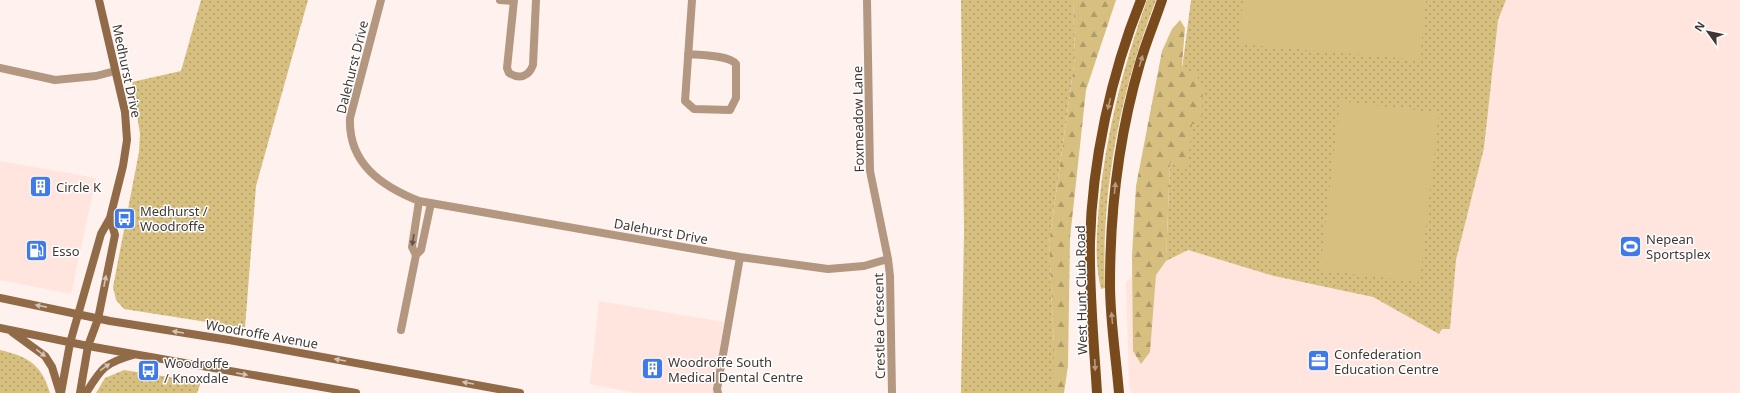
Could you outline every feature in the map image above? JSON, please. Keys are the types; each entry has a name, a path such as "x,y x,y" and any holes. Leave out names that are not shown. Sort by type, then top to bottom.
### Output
{"main road":[{"name":"Medhurst Drive","path":"61,393 70,343 101,234 110,218 123,166 127,140 125,112 99,0"},
{"name":"West Hunt Club Road","path":"1097,393 1090,242 1096,177 1105,120 1117,71 1141,0"},
{"path":"1119,393 1110,285 1114,194 1118,164 1140,62 1162,0"},
{"name":"Medhurst Drive","path":"80,393 88,346 98,319 114,235 110,218"},
{"name":"Woodroffe Avenue","path":"0,298 98,319 229,340 520,393"},
{"path":"0,328 70,343 356,393"},
{"path":"9,330 45,356 52,367 61,393"},
{"path":"86,393 100,370 109,363 135,354"}],"street":[{"name":"Dalehurst Drive","path":"381,0 350,118 349,134 354,149 361,162 380,180 401,194 420,201 431,203 740,257 828,269 864,266 888,259"},
{"path":"500,0 513,1 507,68 509,73 519,76 524,76 530,71 533,65 536,0"},
{"path":"688,54 733,60 736,64 736,98 730,110 694,109 685,101 688,54 692,0"},
{"name":"Foxmeadow Lane","path":"867,0 870,171 888,259"},
{"path":"0,68 55,80 96,76 115,72"},
{"path":"416,256 412,247 420,201"},
{"path":"401,330 416,256 421,250 431,203"},
{"path":"718,393 717,389 740,257"},
{"name":"Crestlea Crescent","path":"888,259 892,393"}],"shaded area":[{"path":"1506,0 1740,0 1740,393 1131,393 1129,385 1126,282 1166,246 1166,261 1188,250 1274,276 1373,297 1439,334 1442,329 1449,329 1456,260 1484,148 1498,20"},
{"path":"0,161 96,178 71,294 0,280"},
{"path":"599,301 724,322 713,393 636,393 590,384"}],"green space":[{"path":"201,0 308,0 256,186 245,328 124,309 116,300 113,287 139,152 140,134 132,82 181,71"},
{"path":"961,0 1073,0 1075,57 1049,244 1054,346 1061,393 961,393 964,231"},
{"path":"1073,0 1116,0 1086,90 1070,238 1068,366 1064,393 1053,393 1054,346 1049,244 1075,57"},
{"path":"1147,0 1156,0 1132,70 1116,142 1106,215 1105,288 1101,289 1097,268 1097,236 1099,204 1106,152 1123,75"},
{"path":"1191,0 1506,0 1498,20 1484,148 1456,260 1450,329 1442,329 1439,334 1373,297 1274,276 1188,250 1166,261 1170,161"},
{"path":"1243,0 1426,0 1420,60 1239,44"},
{"path":"1180,20 1185,28 1183,68 1195,73 1203,88 1201,124 1192,124 1187,170 1170,161 1166,261 1156,275 1150,352 1141,364 1133,351 1132,256 1136,186 1162,51 1172,29"},
{"path":"1340,101 1439,113 1420,282 1320,270"},
{"path":"0,350 26,359 38,368 50,393 0,393"},
{"path":"124,370 201,382 197,393 96,393 105,378"}],"place":[{"name":"Circle K","path":"40,187"},
{"name":"Medhurst / Woodroffe","path":"125,218"},
{"name":"Nepean Sportsplex","path":"1631,246"},
{"name":"Esso","path":"37,251"},
{"name":"Confederation Education Centre","path":"1319,361"},
{"name":"Woodroffe South Medical Dental Centre","path":"653,369"},
{"name":"Woodroffe / Knoxdale","path":"149,370"}]}
